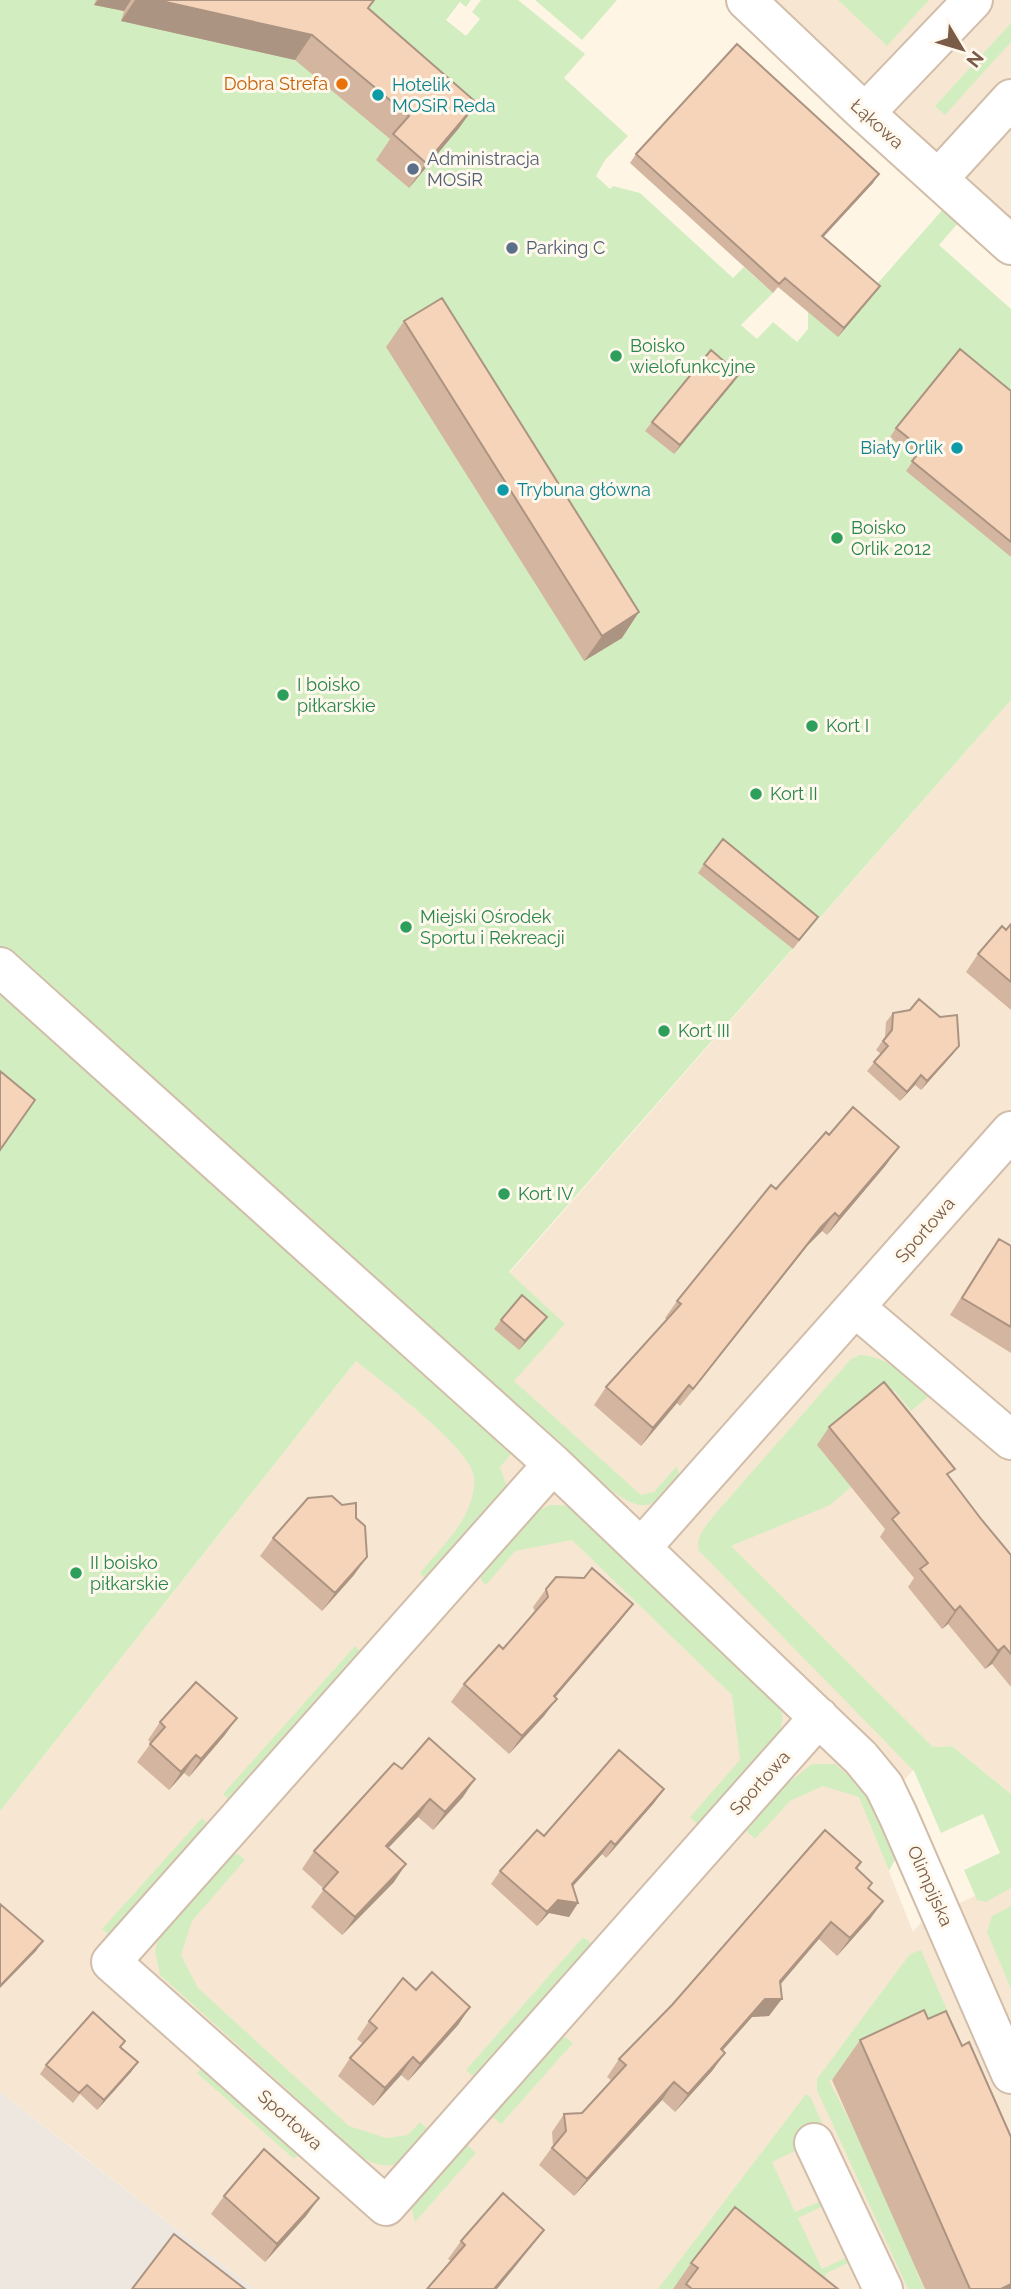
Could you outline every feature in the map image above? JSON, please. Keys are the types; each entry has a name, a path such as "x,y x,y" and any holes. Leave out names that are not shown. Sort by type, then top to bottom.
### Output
{"street":[{"name":"Łąkowa","path":"746,0 865,113 1011,245"},
{"path":"865,113 973,0"},
{"path":"938,179 1011,99"},
{"path":"0,967 553,1464 819,1717"},
{"name":"Sportowa","path":"641,1548 1011,1131"},
{"path":"856,1308 1011,1440"},
{"name":"Sportowa","path":"553,1464 111,1962 386,2206 819,1717"},
{"name":"Olimpijska","path":"819,1717 861,1758 884,1786 1011,2074"},
{"path":"814,2143 883,2289"}],"shaded area":[{"path":"766,0 1011,0 1011,220"},
{"path":"1011,700 1011,1794 952,1746 933,1747 869,1821 913,1932 923,1920 1011,1879 1011,2289 254,2289 0,2092 0,1811 357,1360 401,1397"},
{"path":"0,2092 78,2153 254,2289 0,2289"}],"green space":[{"name":"Miejski Ośrodek Sportu i Rekreacji","path":"0,0 471,0 466,7 460,2 446,20 466,36 480,19 472,12 481,0 518,0 585,54 564,78 628,136 605,160 596,176 610,189 613,186 640,193 733,278 744,267 773,293 741,325 757,339 773,322 797,342 808,329 808,311 870,292 944,208 959,222 939,245 1011,309 1011,700 509,1272 565,1324 514,1381 641,1495 654,1492 677,1466 679,1476 665,1493 647,1505 625,1499 599,1480 557,1439 516,1448 500,1467 509,1493 426,1579 420,1573 448,1541 464,1517 470,1504 474,1477 470,1465 443,1433 356,1361 0,1811"},
{"path":"535,0 617,0 582,40"},
{"path":"838,0 929,0 887,46"},
{"path":"1011,23 1011,42 945,115 935,106"},
{"path":"860,1355 880,1359 889,1364 928,1397 911,1411 895,1391 885,1390 851,1487 830,1505 731,1546 933,1747 952,1746 1011,1794 1011,1888 986,1902 977,1900 964,1870 1000,1853 983,1814 941,1833 914,1771 699,1551 700,1536 716,1513 851,1359"},
{"path":"550,1505 563,1505 576,1510 778,1701 782,1718 779,1734 698,1825 690,1817 740,1760 732,1695 572,1540 515,1551 486,1585 481,1580 481,1571 512,1534 530,1517"},
{"path":"355,1646 362,1653 230,1801 223,1794"},
{"path":"812,1764 835,1764 864,1789 897,1856 889,1871 859,1797 823,1786 790,1801 755,1839 743,1828 772,1796"},
{"path":"202,1818 209,1825 110,1936 102,1929"},
{"path":"231,1854 238,1854 245,1860 192,1921 181,1955 198,1988 349,2126 386,2138 408,2135 420,2122 428,2129 429,2135 400,2162 385,2165 363,2158 160,1975 155,1951 159,1935"},
{"path":"1011,1906 1011,1989 987,1932 992,1916"},
{"path":"583,1937 592,1944 592,1950 478,2081 466,2070"},
{"path":"921,1950 974,2072 857,2068 829,2081 925,2265 916,2270 924,2289 908,2289 817,2090 817,2079 910,1954"},
{"path":"557,2037 565,2037 573,2043 501,2124 493,2117 492,2109"},
{"path":"208,2061 300,2152 294,2159 197,2073"},
{"path":"806,2094 811,2098 824,2128 799,2149 772,2162 795,2212 823,2200 826,2205 798,2218 822,2269 849,2256 852,2261 825,2274 832,2289 658,2289"},
{"path":"461,2146 468,2146 476,2153 415,2222 410,2202"}],"building":[{"path":"157,0 374,0 368,8 477,103 426,163 393,134 409,116 312,35"},
{"path":"737,44 879,174 822,236 880,286 844,328 785,278 779,284 636,154"},
{"path":"442,298 639,612 602,636 404,321"},
{"name":"Biały Orlik","path":"960,349 1011,391 1011,542 912,461 922,449 896,428"},
{"path":"711,350 739,374 680,445 652,422"},
{"path":"723,839 818,917 799,940 704,864"},
{"path":"1011,924 1011,982 978,954 1002,926 1006,930"},
{"path":"919,999 940,1017 957,1015 959,1046 927,1081 921,1075 907,1092 874,1062 888,1046 883,1041 892,1030 893,1013 910,1010"},
{"path":"0,1071 35,1100 0,1150"},
{"path":"853,1107 899,1147 839,1217 835,1213 821,1227 693,1389 689,1385 653,1428 606,1387 681,1304 677,1301 771,1185 776,1189 826,1132 829,1135"},
{"path":"999,1239 1011,1246 1011,1327 962,1298"},
{"path":"522,1295 547,1317 525,1341 501,1320"},
{"path":"884,1382 955,1469 947,1474 1011,1555 1011,1654 1004,1646 998,1651 960,1606 955,1611 920,1569 928,1563 892,1519 899,1513 829,1427"},
{"path":"332,1496 342,1505 356,1503 356,1518 365,1526 367,1557 335,1593 273,1538 308,1498"},
{"path":"592,1568 633,1604 554,1696 557,1699 522,1736 464,1684 499,1645 503,1649 548,1597 546,1589 556,1577 584,1578"},
{"path":"196,1682 237,1718 201,1759 196,1755 181,1772 150,1744 165,1727 160,1722"},
{"path":"429,1738 475,1779 445,1812 430,1799 386,1846 406,1864 355,1917 323,1889 338,1872 314,1851 394,1763 402,1769"},
{"path":"619,1750 664,1789 615,1845 611,1841 572,1884 578,1903 558,1900 547,1912 500,1871 537,1830 544,1836"},
{"path":"825,1830 861,1862 856,1868 872,1883 868,1888 883,1901 850,1938 831,1922 780,1981 782,1999 765,1999 721,2049 725,2053 688,2094 674,2082 587,2179 552,2148 566,2131 564,2114 582,2113 626,2065 619,2059 672,2005"},
{"path":"0,1904 43,1941 0,1986"},
{"path":"432,1972 470,2007 420,2064 413,2057 385,2088 350,2058 377,2028 369,2021 403,1978 416,1990"},
{"path":"924,2010 928,2019 946,2011 962,2046 969,2042 1011,2137 1011,2284 1001,2289 970,2289 860,2040"},
{"path":"93,2012 125,2041 120,2047 138,2062 104,2100 87,2085 79,2093 46,2065"},
{"path":"264,2149 319,2198 277,2244 224,2196"},
{"path":"503,2193 544,2230 494,2289 427,2289 465,2245 461,2241"},
{"path":"735,2207 838,2289 692,2289 686,2284 698,2268 691,2263"},
{"path":"174,2234 245,2289 132,2289"}],"place":[{"name":"Dobra Strefa","path":"342,84"},
{"name":"Hotelik MOSiR Reda","path":"378,95"},
{"name":"Administracja MOSiR","path":"413,169"},
{"name":"Parking C","path":"512,248"},
{"name":"Boisko wielofunkcyjne","path":"616,356"},
{"name":"Biały Orlik","path":"957,448"},
{"name":"Trybuna główna","path":"503,490"},
{"name":"Boisko Orlik 2012","path":"837,538"},
{"name":"I boisko piłkarskie","path":"283,695"},
{"name":"Kort I","path":"812,726"},
{"name":"Kort II","path":"756,794"},
{"name":"Miejski Ośrodek Sportu i Rekreacji","path":"406,927"},
{"name":"Kort III","path":"664,1031"},
{"name":"Kort IV","path":"504,1194"},
{"name":"II boisko piłkarskie","path":"76,1573"}]}
